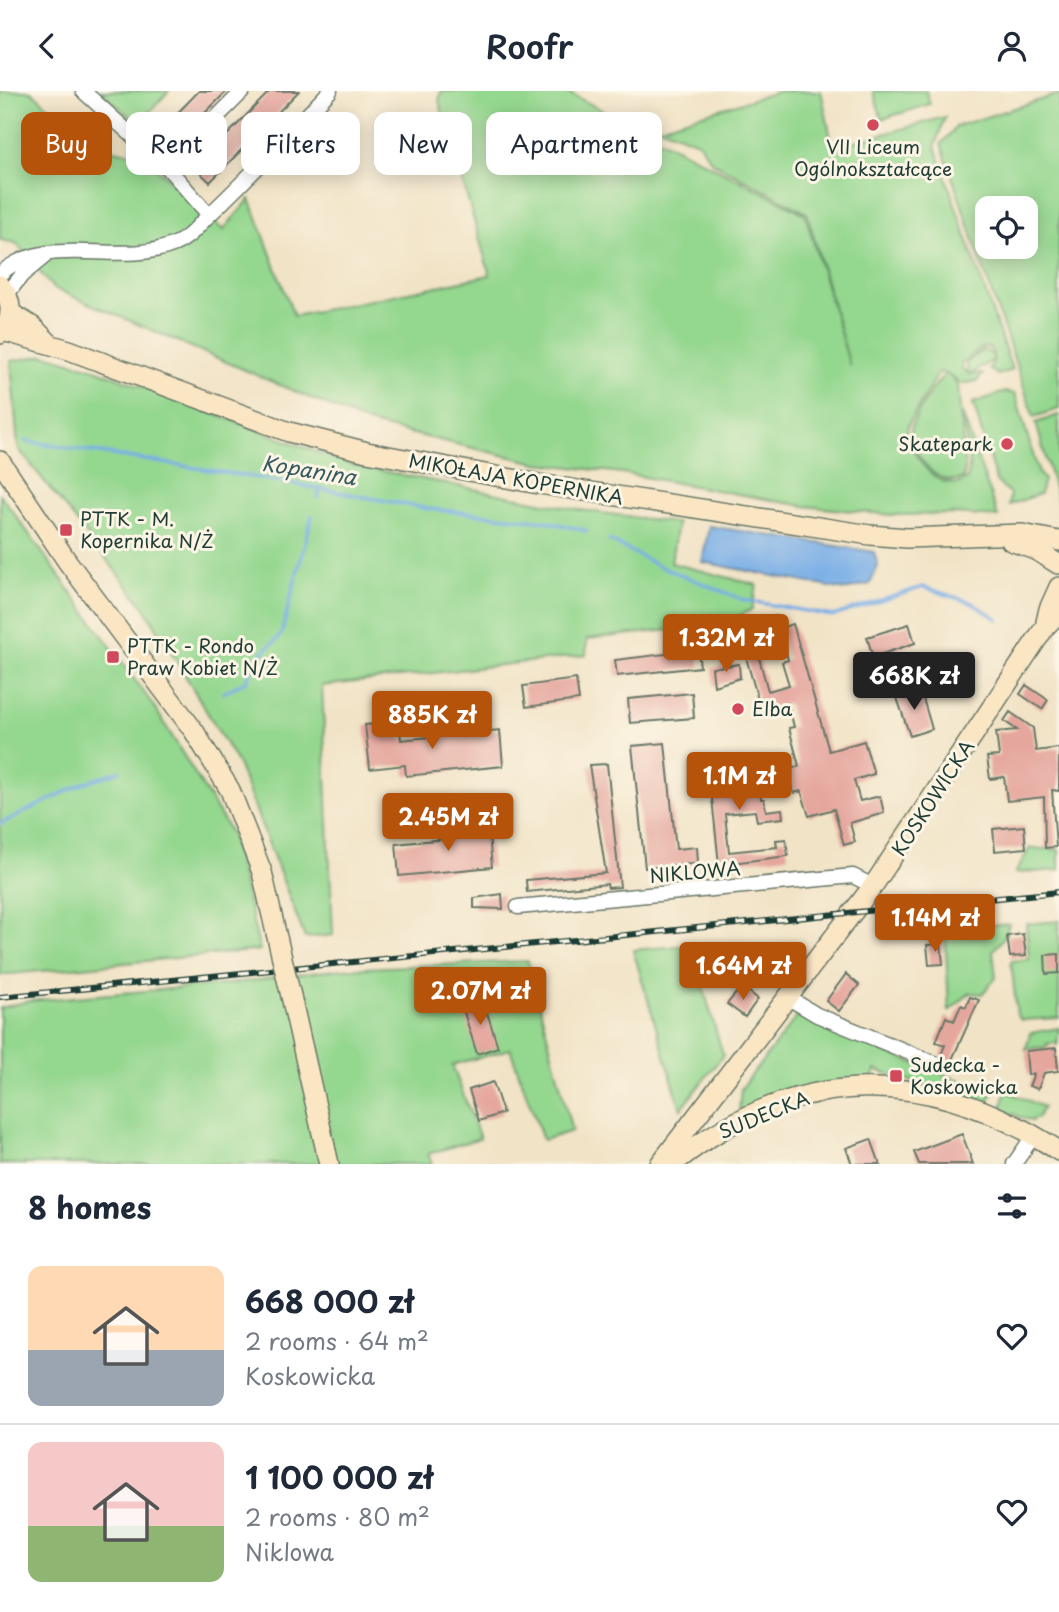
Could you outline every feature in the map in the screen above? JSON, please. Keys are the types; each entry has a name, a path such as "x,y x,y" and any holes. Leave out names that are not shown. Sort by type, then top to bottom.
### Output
{"street":[{"path":"83,91 126,130"},
{"path":"222,112 243,91"},
{"path":"0,274 19,260 80,251 147,252 186,237 330,91"},
{"path":"174,175 209,215"},
{"path":"4,311 22,275 45,256"},
{"name":"MIKOŁAJA KOPERNIKA","path":"4,311 32,326 49,343 289,432 367,452 539,484 870,534 906,538 1000,537 1022,534 1059,541"},
{"path":"0,461 51,539 194,731 230,790 262,872 329,1164"},
{"name":"MIKOŁAJA KOPERNIKA","path":"1000,537 1036,550 1059,568"},
{"name":"KOSKOWICKA","path":"1045,627 1049,609 1059,587"},
{"name":"KOSKOWICKA","path":"660,1164 873,886 1045,627 1059,612"},
{"name":"NIKLOWA","path":"518,907 853,877 873,886"},
{"path":"787,997 817,1015 937,1064"},
{"name":"SUDECKA","path":"673,1164 716,1133 774,1107 814,1094 896,1087 980,1107 1059,1151"},
{"path":"708,1103 716,1133"},
{"path":"1014,1164 1034,1135"}],"green space":[{"path":"0,91 31,91 55,112 21,112 21,175 112,175 112,150 126,152 126,175 164,175 223,230 250,199 294,316 490,275 461,175 472,175 472,112 442,112 439,101 441,91 565,91 606,112 486,112 486,175 662,175 662,141 805,214 850,366 807,213 712,162 698,142 662,126 780,91 821,91 833,148 945,117 935,146 1012,370 998,375 989,369 993,360 971,374 983,374 977,381 961,384 947,374 958,385 965,468 963,478 946,479 937,475 917,452 911,434 919,411 946,374 939,372 909,423 905,437 932,474 948,483 957,484 967,479 970,463 962,413 998,517 953,514 893,515 804,506 622,473 537,463 371,424 53,288 16,243 0,240","holes":["983,347 990,348 993,356 993,360 992,354 983,350 966,363 969,374 962,369 962,363"]},
{"path":"101,91 169,91 149,112 126,113"},
{"path":"873,91 926,91 930,104 882,119"},
{"path":"1059,94 1059,409 1034,417 980,259 1038,259 1038,196 975,196 975,244 941,144 957,126"},
{"path":"45,355 92,368 352,465 580,510 677,523 671,563 757,585 752,609 725,624 587,639 586,655 322,686 333,935 305,938 238,764 145,608 18,448 11,361"},
{"name":"Skatepark","path":"1005,392 1015,394 1039,474 1044,479 1040,494 1009,505 1010,494 996,481 973,403"},
{"path":"1059,415 1059,505 1036,423"},
{"path":"0,494 153,705 231,833 260,950 0,975"},
{"path":"1030,848 1059,850 1059,870 1015,873"},
{"path":"1059,921 1059,1018 1021,1020 1017,1015 1011,961 1029,959 1026,924"},
{"path":"1009,924 1005,936 993,951 996,978 982,994 970,993 949,1011 945,929"},
{"path":"691,945 723,1055 681,1109 633,950"},
{"path":"528,961 572,1131 543,1140 510,1049 452,1065 480,1138 428,1154 432,1164 0,1164 0,1008 29,1001 228,984 341,969"},
{"path":"798,1015 846,1037 993,1093 987,1104 875,1070 873,1077 739,1112 741,1089"},
{"path":"1059,1028 1057,1046 1056,1043 1047,1044 1047,1047 1026,1049 1030,1033"},
{"path":"1006,1091 1043,1107 1038,1117 1031,1121 1001,1110"}],"water":[{"path":"709,526 874,552 878,566 870,584 845,590 702,562"}],"building":[{"path":"199,91 227,91 206,112 179,112"},
{"path":"270,91 299,91 278,112 250,112"},
{"path":"241,121 241,150 227,165 227,135"},
{"path":"202,175 217,175 210,182"},
{"path":"776,616 780,628 758,634 755,622"},
{"path":"793,624 829,751 864,741 874,774 854,780 860,801 880,796 884,813 850,823 855,842 844,845 834,809 809,816 801,791 794,793 787,770 799,766 789,728 794,727 788,703 761,710 743,647 755,643 768,691 789,685 782,662 788,660 780,628"},
{"path":"909,624 915,643 873,657 867,637"},
{"path":"698,650 700,667 617,676 615,660"},
{"path":"739,664 740,678 714,686 712,668"},
{"path":"576,679 579,700 526,707 523,686"},
{"path":"1026,685 1048,700 1042,709 1020,694"},
{"path":"920,688 932,729 910,736 896,695"},
{"path":"692,693 694,718 630,723 628,699"},
{"path":"1010,712 1033,728 1036,751 1059,748 1059,791 1052,790 1056,847 1045,848 1044,797 1007,801 1004,777 990,779 987,757 999,756 996,732 1017,730 1004,721"},
{"path":"399,722 401,740 500,730 503,766 406,776 405,765 370,769 365,725"},
{"path":"665,743 676,849 697,847 698,863 645,868 632,746"},
{"path":"719,758 720,770 758,767 761,799 764,799 766,811 782,809 783,818 757,821 755,811 725,814 729,852 777,847 776,840 786,839 788,856 731,863 732,873 720,874 708,760"},
{"path":"607,764 620,887 608,888 607,884 527,892 526,880 606,873 589,765"},
{"path":"503,823 504,833 489,834 492,867 399,876 396,844 475,836 474,826"},
{"path":"1024,826 1026,848 995,851 993,829"},
{"path":"502,894 503,909 474,908 474,898"},
{"path":"1023,934 1026,956 1010,957 1007,936"},
{"path":"941,944 943,964 929,965 927,945"},
{"path":"1059,954 1059,973 1046,974 1045,955"},
{"path":"846,974 859,985 839,1011 826,1001"},
{"path":"742,986 758,999 745,1017 727,1004"},
{"path":"970,997 979,1000 950,1064 941,1055 945,1045 936,1042 946,1017 954,1021 961,1005 966,1007"},
{"path":"483,1000 498,1047 477,1054 462,1006"},
{"path":"1056,1048 1058,1071 1044,1073 1038,1089 1029,1086 1034,1074 1028,1075 1026,1051"},
{"path":"493,1082 503,1113 479,1121 469,1090"},
{"path":"962,1134 973,1164 919,1164 914,1152"},
{"path":"871,1139 880,1164 852,1164 846,1148"}],"waterway":[{"name":"Kopanina","path":"25,441 278,481 430,509 545,521 587,531"},
{"path":"318,498 320,489"},
{"path":"223,693 246,681 257,658 281,635 312,516"},
{"name":"Kopanina","path":"609,540 659,566 744,600 833,616 923,587 970,602 998,619"},
{"path":"0,824 84,783 120,771"}],"railway":[{"path":"0,997 1059,892"}],"place":[{"name":"VII Liceum Ogólnokształcące","path":"873,125"},
{"name":"Skatepark","path":"1007,444"},
{"name":"PTTK - M. Kopernika N/Ż","path":"66,530"},
{"name":"PTTK - Rondo Praw Kobiet N/Ż","path":"113,657"},
{"name":"Elba","path":"738,709"},
{"name":"Sudecka - Koskowicka","path":"896,1076"}]}
